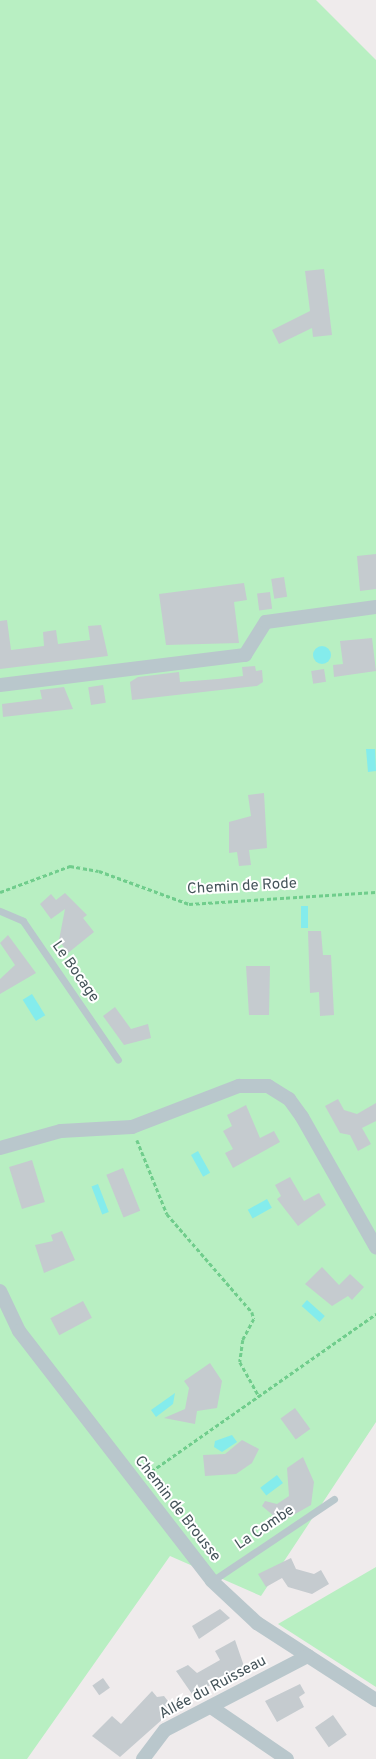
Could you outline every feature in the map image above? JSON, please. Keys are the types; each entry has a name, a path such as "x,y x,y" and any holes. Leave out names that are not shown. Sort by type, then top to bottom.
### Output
{"street":[{"path":"0,685 245,655 266,622 376,606"},
{"path":"0,1148 61,1131 132,1127 239,1086 268,1086 289,1100 302,1117 376,1247"},
{"name":"Chemin de Brousse","path":"0,1291 19,1331 135,1484 212,1581 257,1623 376,1700"},
{"name":"Allée du Ruisseau","path":"143,1759 166,1730 308,1656"},
{"path":"211,1707 286,1759"}],"lane":[{"name":"Le Bocage","path":"0,911 23,921 118,1060"},
{"name":"La Combe","path":"212,1581 334,1499"}],"path":[{"name":"Chemin de Rode","path":"0,892 70,866 99,871 189,904 376,892"},
{"path":"132,1127 167,1214 252,1312 254,1319 243,1340 240,1362 260,1396"},
{"path":"135,1484 376,1314"}],"green space":[{"path":"0,0 316,0 376,60 376,1422 261,1596 170,1556 27,1759 0,1759"},
{"path":"376,1567 376,1687 278,1624"}],"water":[{"path":"322,646 328,649 331,655 328,661 322,664 316,661 313,655 316,649"},
{"path":"366,749 375,749 376,771 368,772"},
{"path":"301,906 308,906 308,928 301,928"},
{"path":"32,994 45,1015 36,1021 23,1000"},
{"path":"198,1151 210,1173 203,1177 191,1155"},
{"path":"98,1184 109,1212 102,1215 91,1187"},
{"path":"267,1199 272,1208 253,1218 248,1210"},
{"path":"307,1300 325,1316 319,1322 302,1306"},
{"path":"175,1393 173,1404 156,1417 151,1410"},
{"path":"232,1435 237,1442 222,1452 214,1447 215,1441"},
{"path":"277,1475 283,1483 266,1496 260,1488"}],"building":[{"path":"324,269 332,335 313,337 312,328 279,344 272,330 310,311 305,271"},
{"path":"376,554 376,589 360,591 357,556"},
{"path":"284,577 287,597 274,599 271,579"},
{"path":"244,583 247,600 234,602 239,643 166,645 159,594"},
{"path":"270,592 272,609 259,610 257,594"},
{"path":"7,620 11,650 44,646 43,632 56,630 58,644 90,640 88,626 101,625 108,656 0,669 0,621"},
{"path":"372,638 376,671 334,677 333,665 343,664 340,641"},
{"path":"255,666 256,671 262,670 263,682 257,686 132,700 130,682 138,677 179,672 180,682 218,679 243,676 242,667"},
{"path":"324,669 326,682 313,684 311,671"},
{"path":"103,685 106,703 91,705 88,687"},
{"path":"64,687 73,709 3,717 2,704 42,699 40,690"},
{"path":"264,793 267,848 249,850 251,865 239,866 237,852 229,853 229,822 251,816 248,795"},
{"path":"65,893 87,915 83,918 94,932 68,953 59,940 65,909 51,919 40,904 51,894 56,900"},
{"path":"308,931 321,931 323,955 331,955 334,1015 320,1016 319,992 310,993"},
{"path":"8,935 36,973 0,994 0,979 15,965 0,943"},
{"path":"246,966 270,966 269,1015 249,1015"},
{"path":"115,1007 131,1029 148,1024 151,1038 124,1045 103,1016"},
{"path":"338,1099 344,1110 357,1114 376,1103 376,1121 362,1128 371,1144 358,1151 350,1135 340,1133 325,1106"},
{"path":"246,1105 260,1138 274,1131 280,1142 233,1168 225,1153 233,1149 223,1131 232,1126 227,1115"},
{"path":"32,1160 45,1202 22,1209 9,1167"},
{"path":"123,1168 140,1211 124,1217 106,1175"},
{"path":"290,1177 304,1201 319,1193 326,1205 298,1226 277,1199 281,1196 275,1185"},
{"path":"62,1231 75,1260 44,1273 35,1245 53,1241 51,1235"},
{"path":"322,1267 339,1285 350,1274 364,1287 352,1300 348,1296 332,1306 305,1284"},
{"path":"83,1301 92,1318 59,1335 50,1318"},
{"path":"210,1363 222,1381 217,1408 197,1411 195,1424 164,1418 185,1409 189,1388 184,1381"},
{"path":"295,1408 310,1429 296,1440 280,1419"},
{"path":"242,1440 259,1449 252,1463 236,1474 205,1476 203,1455 225,1454"},
{"path":"303,1457 314,1482 311,1505 281,1522 262,1506 265,1501 277,1504 289,1496 287,1468"},
{"path":"291,1558 296,1569 314,1574 321,1570 329,1584 312,1594 288,1587 282,1578 266,1587 258,1574"},
{"path":"220,1609 230,1618 199,1639 192,1626"},
{"path":"235,1640 245,1669 192,1694 176,1671 188,1665 197,1673 220,1660 215,1651"},
{"path":"103,1678 110,1688 99,1695 92,1685"},
{"path":"300,1684 305,1693 299,1697 304,1707 277,1722 265,1701"},
{"path":"152,1691 157,1697 164,1696 174,1709 120,1757 92,1736 112,1716 121,1724"},
{"path":"333,1715 347,1735 329,1747 315,1728"}]}
